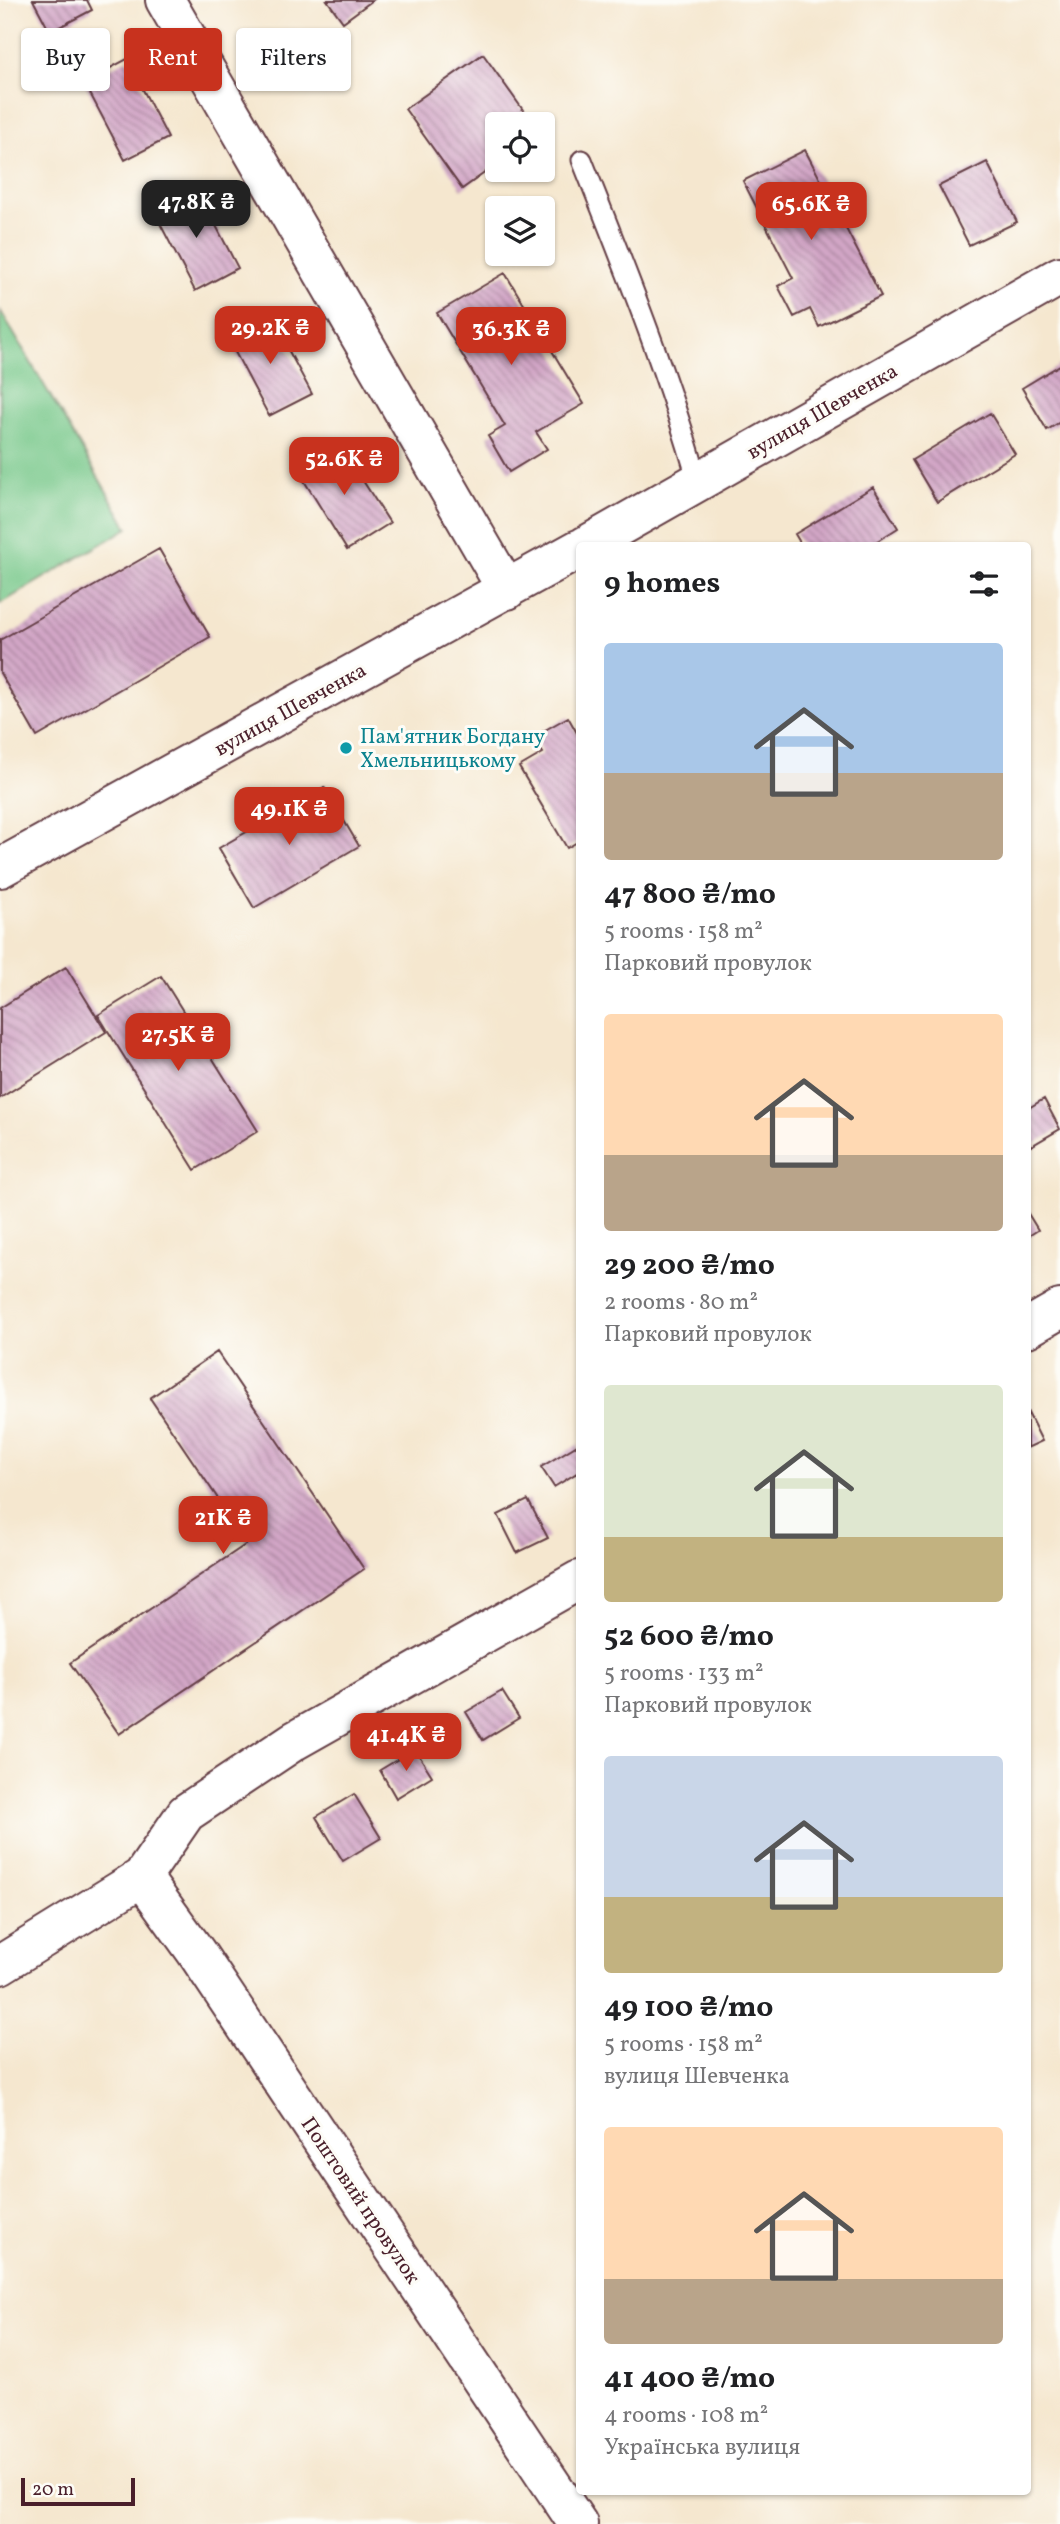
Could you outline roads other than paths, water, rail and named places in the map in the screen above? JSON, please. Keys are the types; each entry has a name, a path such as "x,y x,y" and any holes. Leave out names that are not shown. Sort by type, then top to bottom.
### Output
{"street":[{"path":"164,0 507,590"},
{"name":"вулиця Шевченка","path":"592,542 1060,276"},
{"name":"вулиця Шевченка","path":"0,868 576,551"},
{"path":"1031,1326 1060,1310"},
{"path":"0,1965 142,1877 186,1813 294,1741 576,1582"},
{"name":"Поштовий провулок","path":"142,1877 196,1952 578,2524"}],"lane":[{"path":"582,160 640,305 683,428 698,482"}],"place":[{"name":"Пам'ятник Богдану Хмельницькому","path":"346,748"}]}
